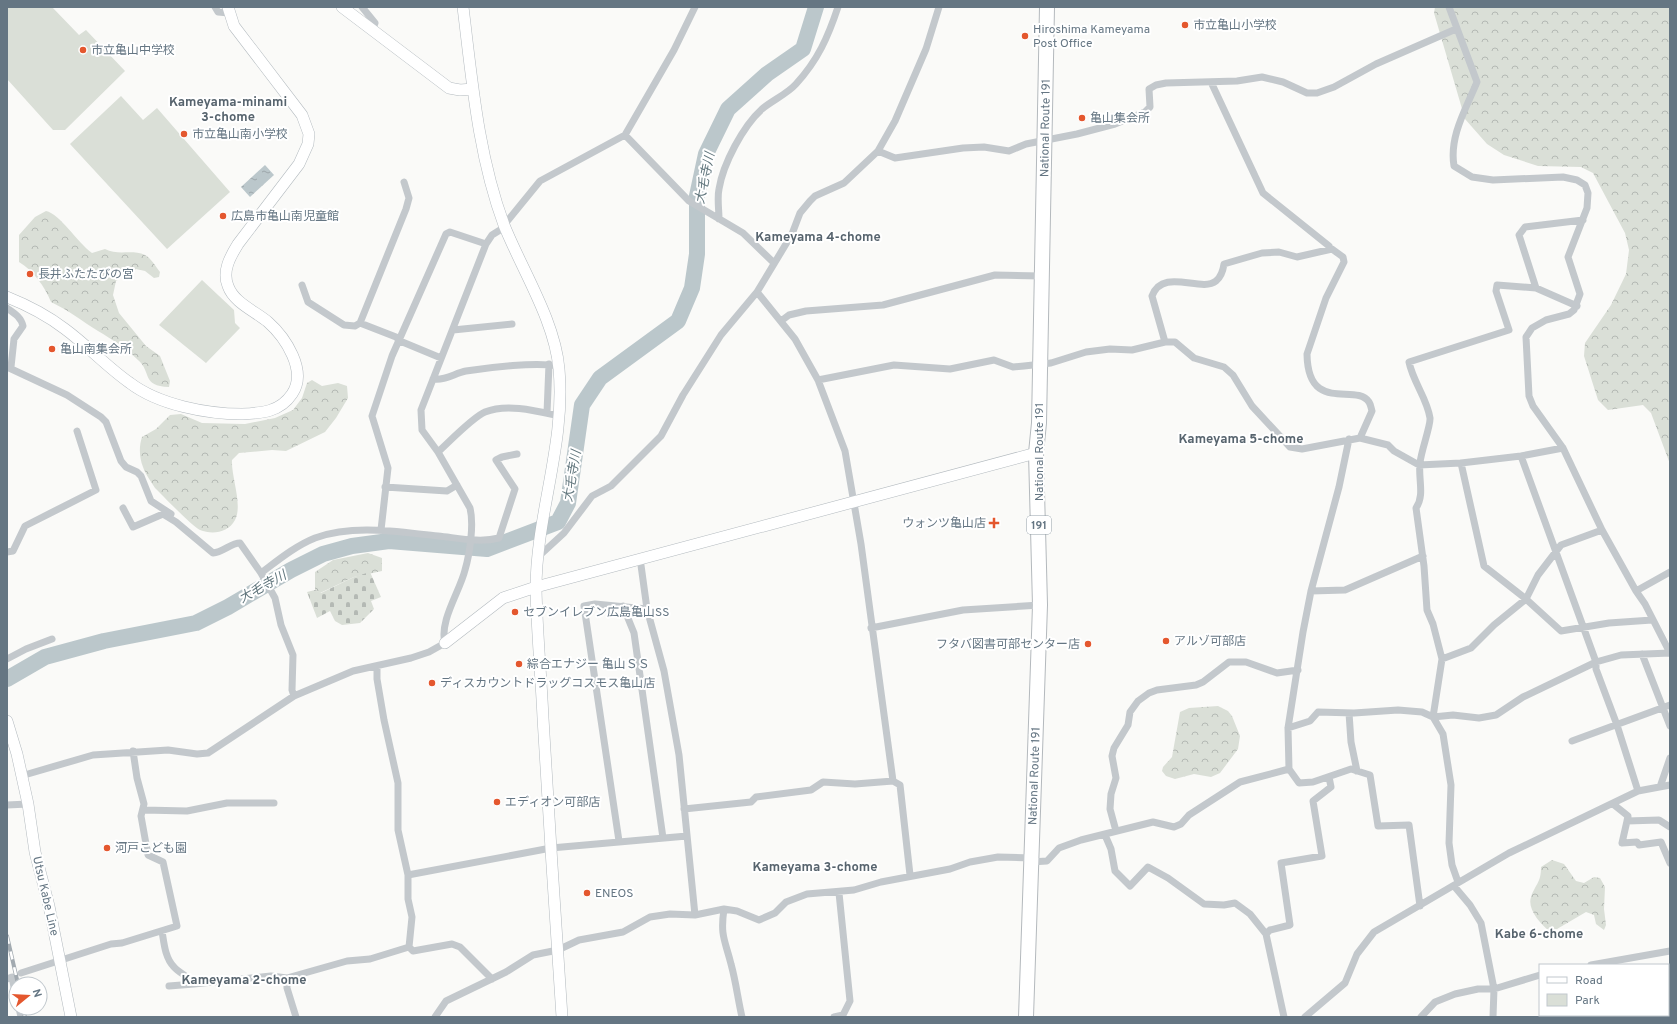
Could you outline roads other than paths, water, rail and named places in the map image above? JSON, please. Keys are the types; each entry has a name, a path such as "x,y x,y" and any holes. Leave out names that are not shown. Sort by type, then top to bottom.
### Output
{"highway":[{"name":"National Route 191","path":"1026,1017 1040,605 1036,454 1047,7"}],"street":[{"path":"7,297 65,328 130,384 158,398 206,412 255,414 268,412 278,408 293,393 297,373 291,351 268,323 232,294 226,279 230,257 238,244 299,164 305,153 310,134 302,115 234,26 229,10 218,12 215,7"},
{"path":"342,7 449,88 460,90 473,89"},
{"path":"362,7 375,23 372,30"},
{"path":"463,7 478,129 487,170 504,224 556,344 547,413"},
{"path":"445,644 443,636 452,602 466,565 472,518 470,508 457,485 438,452 422,430 420,410 486,244 492,234 500,230 540,181 625,135 674,50 695,7"},
{"path":"717,218 719,189 734,146 750,122 762,109 795,85 814,63 826,41 838,7"},
{"path":"540,553 564,533 592,496 611,486 661,436 683,395 721,334 757,292 792,234 800,213 810,201 815,196 844,184 878,151 895,121 926,49 939,7"},
{"path":"1288,728 1310,721 1318,712 1349,713 1398,710 1422,712 1433,717 1453,715 1480,718 1496,715 1523,697 1596,662 1621,655 1670,653 1645,604 1636,592 1602,530 1563,448 1533,406 1529,396 1526,337 1532,328 1546,320 1569,314 1577,306 1580,294 1568,257 1587,208 1588,193 1584,185 1577,180 1562,177 1493,180 1472,178 1454,166 1452,152 1454,137 1477,82 1449,7"},
{"path":"878,151 895,158 964,148 984,148 1009,151 1026,144 1115,124 1145,112 1150,107 1148,89 1156,85 1262,78 1283,82 1307,93 1325,92 1376,64 1456,29"},
{"path":"1212,82 1263,193 1329,246"},
{"path":"625,135 689,201 743,233 774,263"},
{"path":"302,285 308,302 344,325 355,326 360,323 406,209 409,198 404,182"},
{"path":"1536,288 1519,235 1525,227 1583,220"},
{"path":"381,530 388,468 372,416 392,356 400,341 446,234 450,232 486,244"},
{"path":"1165,342 1152,296 1155,290 1163,284 1170,282 1209,284 1215,282 1222,274 1224,264 1262,254 1279,252 1297,257 1332,249 1343,257 1344,262 1326,298 1307,354 1307,363 1312,378 1318,387 1326,393 1361,396 1369,402 1372,411 1360,438"},
{"path":"781,321 789,315 806,311 882,305 995,275 1041,276"},
{"path":"1493,1017 1494,989 1481,923 1456,884 1449,843 1451,785 1443,734 1433,717 1442,659 1433,624 1427,610 1423,556 1416,508 1421,501 1419,464 1422,447 1430,420 1428,405 1418,387 1409,362 1509,330 1496,291 1497,285 1536,288 1577,306"},
{"path":"757,292 795,339 818,380 845,451 861,544 892,781"},
{"path":"7,308 18,315 22,320 23,326 14,339 9,367 29,379 67,395 101,417 106,422 121,460 126,467 137,472 141,476 151,501 171,514 176,522"},
{"path":"360,323 396,337 400,341 441,358"},
{"path":"453,330 512,324"},
{"path":"818,380 894,365 950,369 994,360 1013,367 1067,359 1077,353 1110,349 1132,350 1165,342 1175,342 1194,358 1224,367 1233,375 1252,406 1290,447 1302,449 1360,438 1388,445 1394,452 1419,464 1461,464 1520,456 1563,448"},
{"path":"433,378 439,380 465,371 543,363 554,365"},
{"path":"554,365 561,390 559,416 544,510 536,587 562,1017"},
{"path":"438,452 485,412 501,409 529,409 559,416"},
{"path":"7,552 13,551 25,526 96,490 76,431"},
{"path":"1349,439 1339,487 1311,591 1288,728 1289,769 1299,784 1329,777 1351,769 1370,776 1378,826 1409,825 1420,906"},
{"path":"262,574 314,538 338,532 381,530 469,542 499,538 515,489 496,460 517,454"},
{"path":"21,776 93,755 133,751 168,750 196,754 208,753 294,696 353,671 429,652 445,644 503,598 536,587 640,558 1036,454"},
{"path":"1520,456 1596,662 1596,670 1617,725 1638,791"},
{"path":"1461,464 1484,566 1526,599 1561,631 1609,623 1652,620"},
{"path":"385,487 447,491 457,485"},
{"path":"123,508 133,528 163,514 176,522 213,553 220,552 237,543 240,544 262,574 275,598 281,625 293,655 292,690 294,696"},
{"path":"1442,659 1471,648 1494,625 1526,599 1538,575 1561,545 1602,530"},
{"path":"1311,591 1345,590 1423,556"},
{"path":"640,558 647,608 664,671 679,755 695,915"},
{"path":"1636,592 1670,572"},
{"path":"619,842 584,606 595,604 647,608"},
{"path":"871,628 963,610 1040,605"},
{"path":"623,606 634,633 662,838"},
{"path":"7,659 26,649 52,639"},
{"path":"1642,654 1670,726"},
{"path":"1116,832 1110,809 1111,794 1116,778 1112,756 1114,748 1128,725 1130,712 1138,701 1148,693 1157,690 1196,685 1203,682 1229,662 1246,662 1277,673 1298,670"},
{"path":"377,666 377,679 384,720 398,783 398,830 408,875 408,899 412,917 409,947"},
{"path":"1572,741 1670,705"},
{"path":"1349,713 1350,737 1357,771"},
{"name":"Utsu Kabe Line","path":"7,721 17,754 28,804 35,852 49,906 71,1017"},
{"name":"Utsu Kabe Line","path":"7,742 21,776"},
{"path":"21,973 177,926 163,862 148,854 141,816 144,810 144,804 137,778 133,751"},
{"path":"1660,787 1670,758"},
{"path":"435,1017 446,1001 492,979 533,955 558,950 579,940 623,932 650,916 670,914 695,915 724,909 737,911 759,920 775,913 786,902 807,894 839,893 910,875 950,869 970,862 998,857 1047,861 1059,848 1081,840 1153,822 1174,827 1181,824 1189,815 1240,782 1289,769"},
{"path":"1266,934 1270,930 1290,925 1281,863 1322,856 1313,801 1331,787 1329,777"},
{"path":"684,808 751,802 756,797 811,790 823,782 855,784 892,781 900,785 910,875"},
{"path":"1305,1017 1345,983 1357,954 1374,932 1509,853 1565,825 1613,804 1638,791 1670,784"},
{"path":"144,810 186,811 227,803 274,803"},
{"path":"7,805 28,804"},
{"path":"1613,804 1628,816 1622,843 1637,842 1639,845 1661,842 1670,863"},
{"path":"1627,821 1660,820 1670,827"},
{"path":"1105,835 1111,849 1115,871 1130,886 1148,866 1168,878 1204,904 1224,905 1235,903 1250,914 1266,934 1284,1017"},
{"path":"408,875 551,848 687,836"},
{"path":"834,1017 843,1015 850,1001 839,893"},
{"path":"724,909 721,928 725,948 731,964 742,1017"},
{"path":"162,931 170,962 174,968 191,979 194,984"},
{"path":"409,947 413,951 452,944 460,947 467,957 492,979"},
{"path":"170,986 271,976 287,978 347,962 370,959 409,947"},
{"path":"1597,964 1670,951"},
{"path":"1421,1017 1435,1002 1454,994 1478,989 1494,989 1539,975"},
{"path":"287,978 288,988 296,1017"}],"water":[{"path":"265,165 274,175 250,197 241,187"}],"waterway":[{"name":"大毛寺川","path":"7,679 45,657 104,641 196,623 228,607 291,570 323,554 352,546 389,541 487,549 558,522 568,503 582,405 600,378 678,321 692,288 697,254 697,196 706,154 728,109 767,74 803,49 816,7"}],"railway":[{"path":"7,936 16,976"}],"place":[{"name":"市立亀山小学校","path":"1185,25"},
{"name":"Hiroshima Kameyama Post Office","path":"1025,36"},
{"name":"市立亀山中学校","path":"83,50"},
{"name":"亀山集会所","path":"1082,118"},
{"name":"市立亀山南小学校","path":"184,134"},
{"name":"広島市亀山南児童館","path":"223,216"},
{"name":"長井ふたたびの宮","path":"30,274"},
{"name":"亀山南集会所","path":"52,349"},
{"name":"ウォンツ亀山店","path":"994,523"},
{"name":"セブンイレブン広島亀山SS","path":"515,612"},
{"name":"アルゾ可部店","path":"1166,641"},
{"name":"フタバ図書可部センター店","path":"1088,644"},
{"name":"綜合エナジー 亀山ＳＳ","path":"519,664"},
{"name":"ディスカウントドラッグコスモス亀山店","path":"432,683"},
{"name":"エディオン可部店","path":"497,802"},
{"name":"河戸こども園","path":"107,848"},
{"name":"ENEOS","path":"587,893"}],"district":[{"name":"Kameyama-minami 3-chome","path":"228,108"},
{"name":"Kameyama 4-chome","path":"818,236"},
{"name":"Kameyama 5-chome","path":"1241,438"},
{"name":"Kameyama 3-chome","path":"815,866"},
{"name":"Kabe 6-chome","path":"1539,933"},
{"name":"Kameyama 2-chome","path":"244,979"}]}
